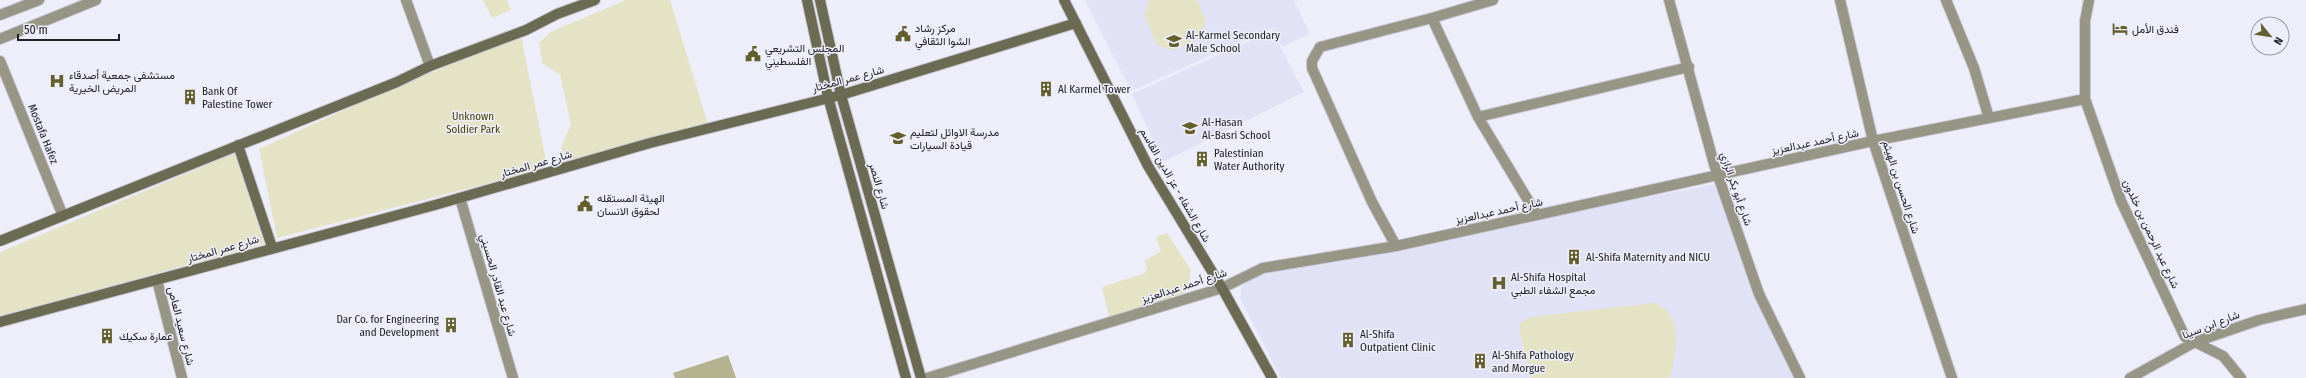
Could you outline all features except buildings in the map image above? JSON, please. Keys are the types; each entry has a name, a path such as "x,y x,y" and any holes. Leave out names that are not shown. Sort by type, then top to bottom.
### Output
{"main road":[{"path":"0,242 397,82 430,66 526,30 557,14 595,0"},
{"path":"806,0 828,97 906,378"},
{"name":"شارع النصر","path":"820,0 841,95 921,378"},
{"name":"شارع الشفاء - عز الدين القاسم","path":"1064,0 1148,166 1222,288 1272,378"},
{"name":"شارع عمر المختار","path":"0,322 157,280 272,247 460,198 650,143 828,97 841,95 1076,23"},
{"path":"238,145 272,247"}],"street":[{"path":"0,15 39,0"},
{"path":"0,39 96,0"},
{"path":"406,0 430,66"},
{"path":"1396,246 1369,195 1312,68 1312,62 1320,47 1432,18 1493,0"},
{"name":"شارع أبو بكر الرازي","path":"1669,0 1689,67 1718,176 1759,294 1800,378"},
{"name":"شارع الحسن بن الهيثم","path":"1840,0 1873,141 1952,378"},
{"path":"1946,0 1974,68 1989,118"},
{"name":"شارع عبد الرحمن بن خلدون","path":"2089,0 2085,21 2085,99 2121,201 2161,284 2178,326 2185,337 2223,356 2241,378"},
{"path":"1432,18 1478,117 1537,215"},
{"name":"Mostafa Hafez","path":"0,61 63,216"},
{"path":"1478,117 1689,67"},
{"name":"شارع أحمد عبدالعزيز","path":"927,378 1222,288 1263,268 1396,246 1873,141 2085,99"},
{"name":"شارع عبد القادر الحسيني","path":"460,198 513,378"},
{"name":"شارع سعيد العاص","path":"157,280 182,378"},
{"name":"شارع ابن سينا","path":"2130,378 2195,342 2259,320 2306,309"}],"shaded area":[{"name":"Al-Karmel Secondary Male School","path":"1085,0 1294,0 1310,34 1282,47 1272,28 1131,91"},
{"name":"Al-Hasan Al-Basri School","path":"1272,31 1304,92 1163,162 1132,94"},
{"name":"Al-Shifa Hospital مجمع الشفاء الطبي","path":"1715,184 1754,293 1798,378 1281,378 1240,298 1242,287 1252,278 1270,271"},
{"path":"728,355 736,378 675,378 673,373"}],"green space":[{"path":"483,0 507,0 511,10 492,18"},
{"path":"626,0 670,0 708,124 565,161 561,147 571,125 560,75 542,63 539,43 550,32"},
{"path":"1149,0 1197,0 1206,21 1200,38 1173,51 1157,45 1144,15"},
{"name":"Unknown Soldier Park","path":"521,36 547,165 539,170 277,238 259,149 390,89"},
{"path":"235,153 264,244 0,316 0,252"},
{"path":"1167,233 1191,270 1185,290 1181,295 1166,303 1109,317 1102,287 1145,273 1147,267 1144,261 1161,251 1156,237"},
{"path":"1655,303 1665,309 1675,326 1676,346 1670,378 1531,378 1519,329 1521,323 1530,317"}],"place":[{"name":"فندق الأمل","path":"2120,29"},
{"name":"مركز رشاد الشوا الثقافي","path":"903,34"},
{"name":"Al-Karmel Secondary Male School","path":"1174,41"},
{"name":"المجلس التشريعي الفلسطيني","path":"753,54"},
{"name":"مستشفى جمعية أصدقاء المريض الخيرية","path":"57,81"},
{"name":"Al Karmel Tower","path":"1046,89"},
{"name":"Bank Of Palestine Tower","path":"190,97"},
{"name":"Al-Hasan Al-Basri School","path":"1190,128"},
{"name":"مدرسة الاوائل لتعليم قيادة السيارات","path":"898,138"},
{"name":"Palestinian Water Authority","path":"1202,159"},
{"name":"الهيئة المستقله لحقوق الانسان","path":"585,204"},
{"name":"Al-Shifa Maternity and NICU","path":"1574,257"},
{"name":"Al-Shifa Hospital مجمع الشفاء الطبي","path":"1499,283"},
{"name":"Dar Co. for Engineering and Development","path":"451,325"},
{"name":"عمارة سكيك","path":"107,336"},
{"name":"Al-Shifa Outpatient Clinic","path":"1348,340"},
{"name":"Al-Shifa Pathology and Morgue","path":"1480,361"}]}
